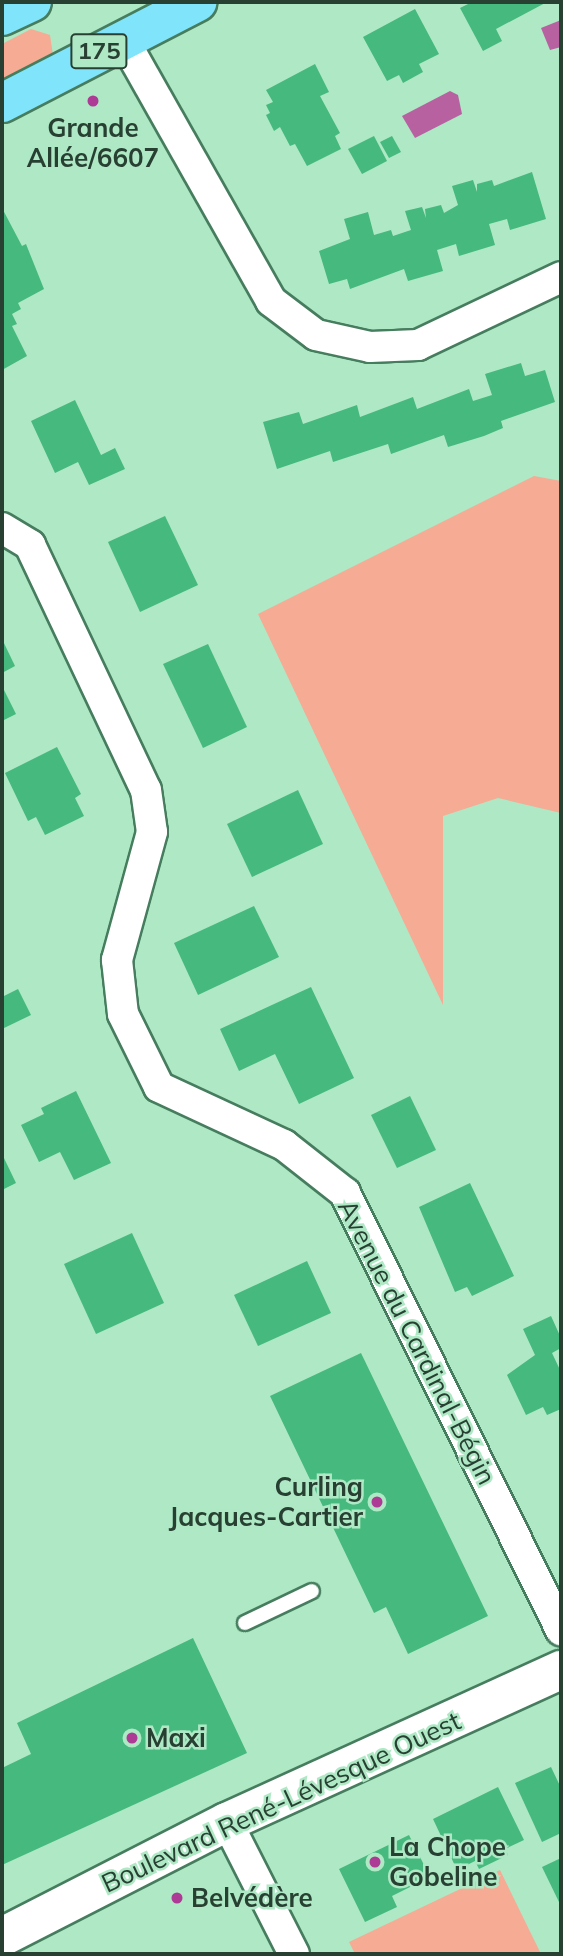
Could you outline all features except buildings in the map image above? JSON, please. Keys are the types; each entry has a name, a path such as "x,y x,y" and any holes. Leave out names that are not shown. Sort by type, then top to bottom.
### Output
{"main road":[{"path":"2,16 32,2"},
{"name":"175","path":"2,103 191,3"},
{"name":"Boulevard René-Lévesque Ouest","path":"2,1937 227,1822 561,1670"}],"street":[{"path":"123,39 271,302 316,335 370,347 418,345 561,277"},
{"name":"Avenue du Cardinal-Bégin","path":"2,528 30,545 146,790 152,832 117,960 123,1014 159,1087 284,1145 345,1193 561,1632"},
{"path":"227,1822 293,1954"}],"lane":[{"path":"246,1623 312,1591"}],"shaded area":[{"path":"561,20 561,47 550,50 541,28"},
{"path":"31,29 50,35 53,55 2,85 2,44"},
{"path":"450,91 458,95 462,114 415,138 402,116"},
{"path":"534,476 561,481 561,813 498,798 443,816 443,1005 258,614"},
{"path":"500,1870 541,1954 355,1954 349,1942"}],"place":[{"name":"Grande Allée/6607","path":"93,101"},
{"name":"Curling Jacques-Cartier","path":"377,1502"},
{"name":"Maxi","path":"132,1738"},
{"name":"La Chope Gobeline","path":"375,1862"},
{"name":"Belvédère","path":"177,1898"}]}
